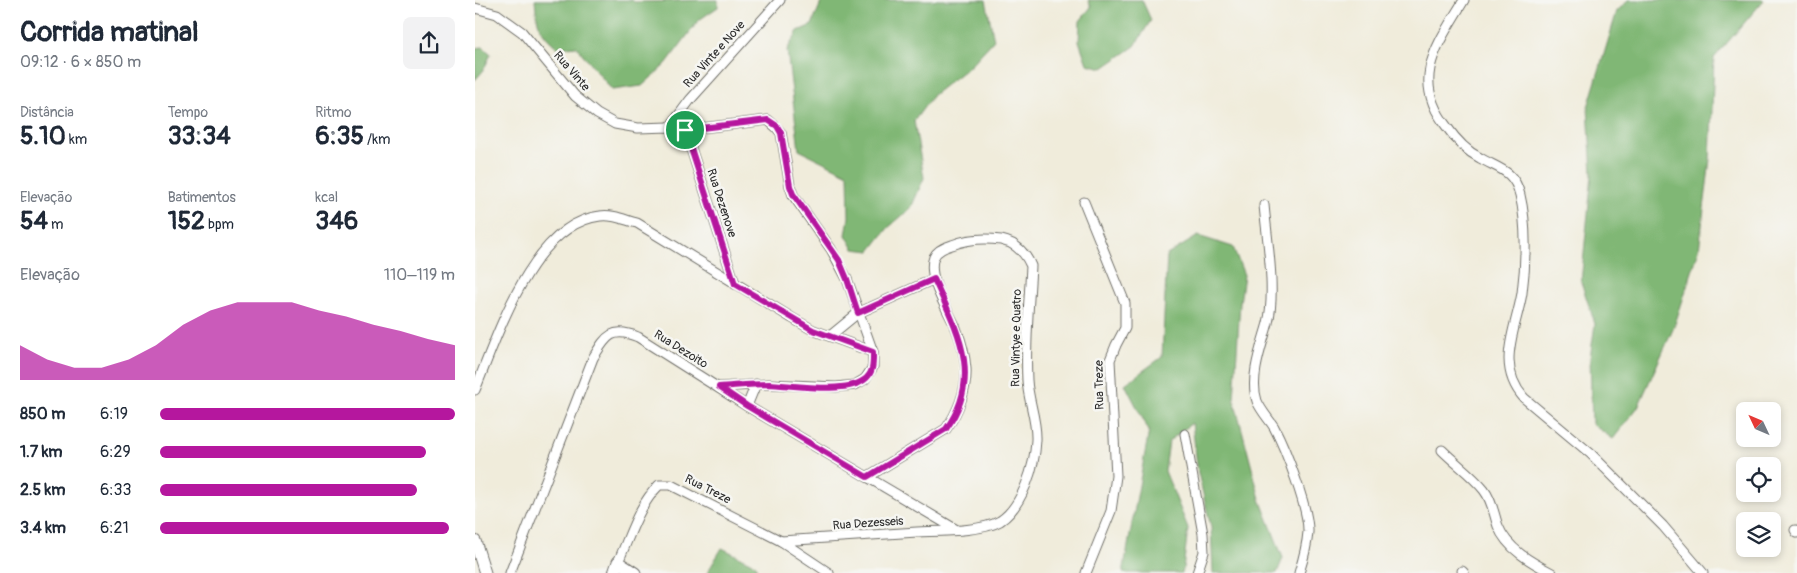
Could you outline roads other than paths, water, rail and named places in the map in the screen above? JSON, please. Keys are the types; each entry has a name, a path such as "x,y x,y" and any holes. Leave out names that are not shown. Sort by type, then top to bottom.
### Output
{"street":[{"name":"Rua Vinte e Nove","path":"669,127 690,100 780,0"},
{"path":"1464,0 1431,60 1428,79 1429,92 1431,104 1437,116 1455,138 1468,151 1506,170 1514,180 1520,194 1525,255 1521,294 1508,352 1510,373 1515,388 1597,461 1663,526 1703,573"},
{"name":"Rua Vinte","path":"475,8 497,14 522,32 575,96 597,114 615,124 639,128 669,127 685,130 768,120 777,126 781,133 793,194 839,260 858,313"},
{"name":"Rua Dezenove","path":"685,130 735,284"},
{"name":"Rua Treze","path":"1084,202 1125,304 1125,328 1110,360 1116,476 1111,512 1087,573"},
{"path":"1264,205 1271,308 1258,354 1255,390 1257,402 1277,436 1300,493 1305,511 1308,531 1299,573"},
{"path":"475,390 519,288 540,256 557,238 575,224 598,216 611,215 637,223 806,326 873,352"},
{"name":"Rua Vintye e Quatro","path":"934,279 932,266 938,251 956,243 981,239 1008,242 1016,246 1026,255 1031,266 1026,368 1036,441 1031,469 1019,501 1009,513 999,521 988,525 957,530"},
{"path":"830,336 858,313 934,279 956,329 966,369 965,388 953,418 946,429 939,434 867,477"},
{"path":"719,387 756,384 835,387 855,384 865,380 873,367 873,352 858,313"},
{"name":"Rua Dezoito","path":"510,573 593,358 602,342 610,334 622,332 638,337 747,406 957,530"},
{"path":"747,406 756,384"},
{"path":"1185,434 1203,534 1204,552 1197,573"},
{"path":"1442,450 1485,490 1501,532 1516,550 1527,560 1552,573"},
{"name":"Rua Treze","path":"616,568 647,498 659,485 671,485 781,541 829,573"},
{"name":"Rua Dezesseis","path":"781,541 957,530"},
{"path":"475,542 485,573"},
{"path":"616,568 635,573"}]}
